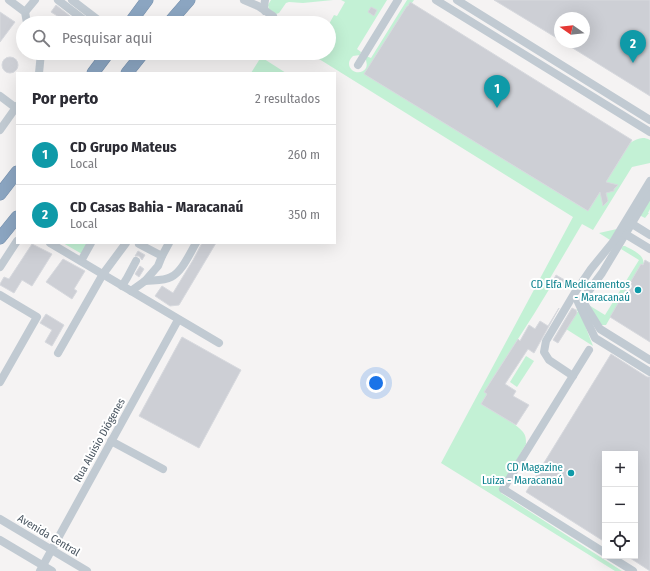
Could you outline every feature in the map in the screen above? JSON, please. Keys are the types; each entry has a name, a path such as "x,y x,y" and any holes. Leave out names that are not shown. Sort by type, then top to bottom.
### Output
{"highway":[{"path":"135,16 147,0"},
{"path":"174,16 189,0"},
{"path":"94,72 103,60"},
{"path":"128,72 137,60"},
{"path":"0,194 16,173"},
{"path":"7,233 16,218"}],"street":[{"path":"9,0 25,12 26,16"},
{"path":"25,12 36,0"},
{"path":"58,0 79,16"},
{"path":"244,0 273,16"},
{"path":"265,0 264,7 266,11"},
{"path":"358,65 398,0"},
{"path":"436,0 650,132"},
{"path":"456,0 650,120"},
{"path":"75,1 93,16"},
{"path":"39,72 40,60"},
{"path":"0,96 16,107 0,130"},
{"path":"629,222 650,180"},
{"path":"650,193 622,232 602,273 582,300 600,329 650,360"},
{"path":"629,222 650,235"},
{"path":"622,232 650,249"},
{"path":"573,376 549,360 544,352 546,341 591,269 612,242 622,232"},
{"path":"0,267 16,243"},
{"path":"52,244 219,343"},
{"path":"81,261 90,244"},
{"path":"58,353 103,274 125,244"},
{"path":"139,244 162,256"},
{"path":"131,291 145,280 158,266 168,244"},
{"path":"145,280 161,280 171,278 181,268 195,244"},
{"path":"122,286 136,261"},
{"path":"574,294 595,338 650,372"},
{"path":"0,295 37,317 0,382"},
{"name":"Rua Aluísio Diógenes","path":"41,568 178,320"},
{"path":"590,350 503,489 602,551"},
{"path":"112,441 163,469"},
{"name":"Avenida Central","path":"0,518 88,571"},
{"path":"0,540 41,568 52,571"},
{"path":"614,559 633,571"}],"green space":[{"path":"271,0 333,0 303,3 289,2 286,3 279,13 276,14 269,9 268,5"},
{"path":"341,0 387,0 357,49 361,52 360,55 353,56 350,60 350,68 356,72 359,72 366,68 366,56 371,58 407,0 414,0 407,6 365,74 588,211 630,143 642,138 650,140 650,163 632,167 593,230 582,224 549,280 553,283 484,392 487,394 481,404 515,424 523,432 526,438 526,444 503,484 501,493 622,571 615,571 441,463 573,217 321,60 336,60 336,16 333,16 334,15 337,16 345,2"},
{"path":"259,60 266,60 284,72 252,72"},
{"path":"650,198 649,213 645,218 641,216 640,213"},
{"path":"617,229 610,240 599,233"},
{"path":"65,244 87,244 82,254"},
{"path":"623,246 638,253 642,258 643,265 641,264 606,325 601,325 587,304 605,315 639,260 621,249"},
{"path":"576,310 579,310 593,346 566,329 578,311"},
{"path":"526,356 534,361 517,387 510,382"}],"building":[{"path":"494,0 650,0 650,96 573,48 590,48 590,12 554,12 554,36"},
{"path":"410,2 632,140 606,182 618,185 614,191 606,193 608,201 603,206 600,192 588,211 364,74"},
{"path":"56,5 70,16 57,16 51,12"},
{"path":"371,7 377,10 374,16 368,12"},
{"path":"0,12 15,22 0,42"},
{"path":"10,57 17,62 18,65 13,72 10,73 3,68 2,65 7,58"},
{"path":"32,244 52,254 32,286 22,280 14,293 0,284 4,277 9,279"},
{"path":"201,244 215,244 179,305 170,306 155,296 162,286 173,293"},
{"path":"138,251 145,255 142,260 139,256 135,256"},
{"path":"63,259 85,271 74,289 77,291 72,299 46,282"},
{"name":"CD Elfa Medicamentos - Maracanaú","path":"645,260 650,263 650,342 610,317 641,264 643,265"},
{"path":"140,266 144,269 139,277 135,274"},
{"path":"556,275 568,282 565,288 553,281"},
{"path":"559,308 534,353 528,349 505,384 516,391 513,396 529,405 516,425 481,404 487,394 484,392 518,339 520,341 529,325 535,329 540,321 548,326"},
{"path":"572,308 576,310 577,313 558,343 553,340"},
{"path":"46,314 64,325 52,346 45,342 52,330 40,323"},
{"path":"182,337 241,370 199,448 139,416"},
{"name":"CD Magazine Luiza - Maracanaú","path":"611,354 647,377 650,377 650,571 632,559 638,559 638,451 602,451 602,540 526,492"}],"place":[{"name":"CD Casas Bahia - Maracanaú","path":"633,63"},
{"name":"CD Grupo Mateus","path":"497,108"},
{"name":"CD Elfa Medicamentos - Maracanaú","path":"638,290"},
{"name":"CD Magazine Luiza - Maracanaú","path":"571,473"}]}
